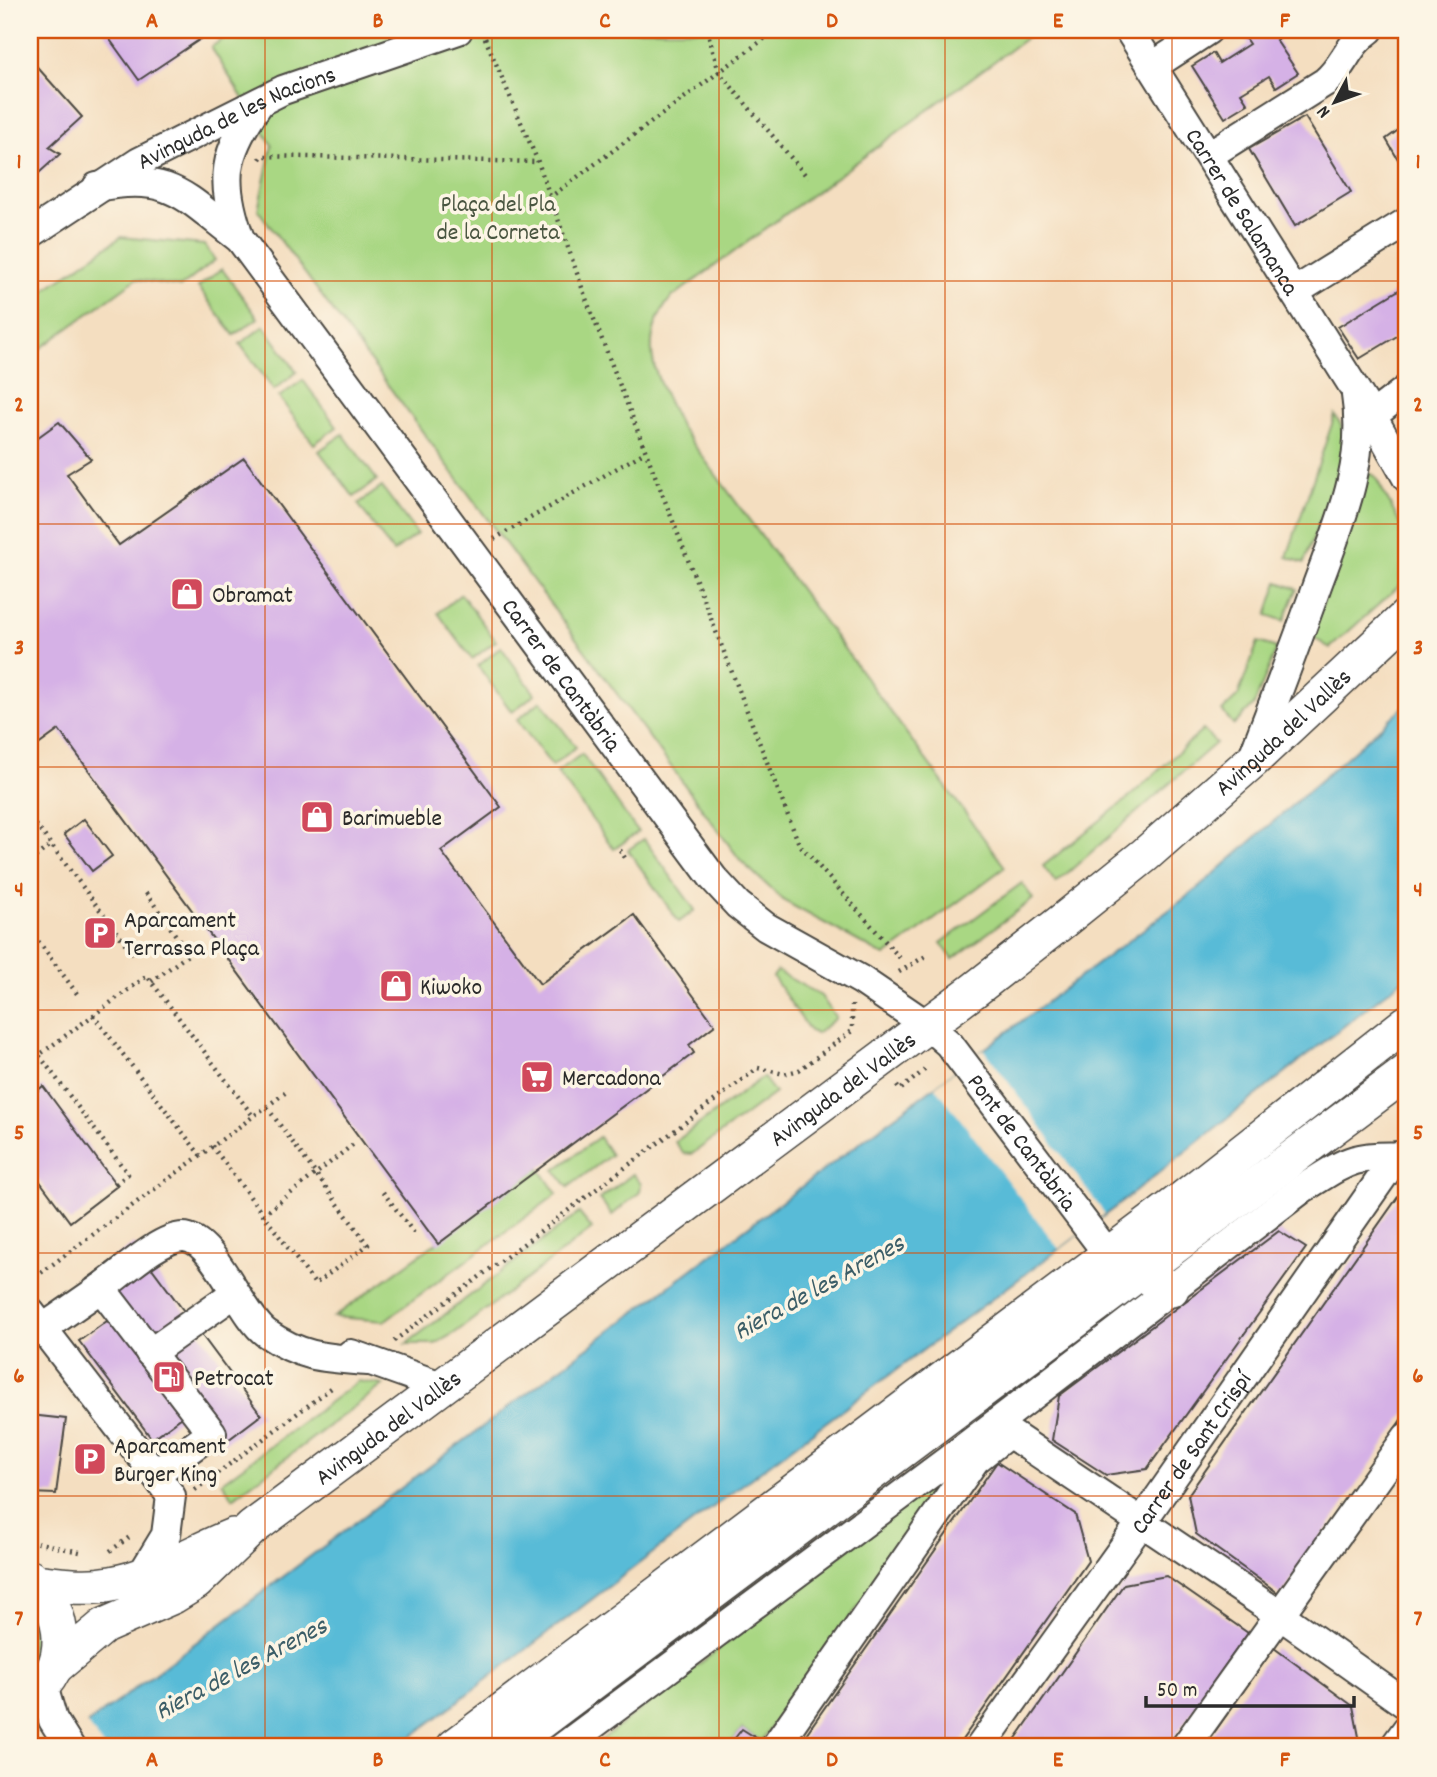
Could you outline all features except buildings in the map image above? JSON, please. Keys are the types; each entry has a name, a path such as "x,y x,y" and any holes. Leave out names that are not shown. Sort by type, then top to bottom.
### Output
{"main road":[{"name":"Avinguda del Vallès","path":"43,1684 110,1622 173,1596 196,1582 252,1528 441,1387 947,1045 1145,855 1252,761 1407,616"},
{"path":"454,1747 1104,1248 1407,1023"},
{"path":"506,1747 1155,1282 1407,1072"},
{"path":"1104,1248 1155,1282"},
{"name":"Avinguda del Vallès","path":"32,1580 79,1586 110,1585 141,1577 252,1528"},
{"path":"32,1580 48,1598 59,1622 61,1639 43,1684"}],"street":[{"name":"Avinguda de les Nacions","path":"30,234 97,187 139,162 262,100 458,30"},
{"name":"Carrer de Salamanca","path":"1129,30 1372,416 1407,478"},
{"path":"1153,66 1208,30"},
{"path":"1209,155 1325,82 1339,67 1349,47 1369,30"},
{"name":"Carrer de Cantàbria","path":"240,239 226,188 228,167 240,130 262,100"},
{"name":"Carrer de Cantàbria","path":"97,187 124,182 167,188 190,198 240,239 713,878 738,905 766,928 875,989 947,1045"},
{"path":"1294,292 1407,222"},
{"path":"1372,416 1407,389"},
{"name":"Carrer de Salamanca","path":"1252,761 1347,502 1359,448 1361,424 1356,392"},
{"name":"Pont de Cantàbria","path":"947,1045 1104,1248"},
{"path":"563,1747 947,1461 1155,1282 1346,1162 1367,1155 1402,1156"},
{"name":"Carrer de Sant Crispí","path":"980,1747 1402,1156"},
{"path":"141,1577 166,1535 171,1496 36,1321 101,1288 169,1239 186,1237 205,1250 264,1332 310,1357 368,1361"},
{"path":"101,1288 212,1433 155,1474"},
{"path":"150,1353 235,1293"},
{"path":"313,1339 441,1387"},
{"path":"775,1747 975,1460 1009,1433 1280,1615 1407,1705"},
{"path":"1185,1747 1407,1437"},
{"path":"43,1684 53,1720 65,1740"},
{"path":"1394,1747 1407,1729"}],"path":[{"path":"481,30 538,162 549,198 645,452 799,844 900,958"},
{"path":"707,30 719,72 808,178"},
{"path":"549,198 776,30"},
{"path":"254,167 262,156 538,162"},
{"path":"493,539 645,452"},
{"path":"30,831 37,825 133,954"},
{"path":"30,861 51,845"},
{"path":"620,850 627,861"},
{"path":"146,893 189,954 151,982"},
{"path":"30,930 78,995"},
{"path":"30,1541 83,1553 110,1551 758,1068 785,1074 799,1070 852,1031 849,1007 929,954"},
{"path":"39,1055 146,976 253,1116"},
{"path":"93,1015 200,1155"},
{"path":"30,1056 36,1051 128,1174 116,1184"},
{"path":"30,1281 289,1090"},
{"path":"212,1146 314,1284 368,1245 266,1106"},
{"path":"263,1215 355,1143"},
{"path":"383,1192 414,1233"}],"green space":[{"name":"Plaça del Pla de la Corneta","path":"237,30 1037,30 671,298 660,315 652,346 658,377 680,426 1005,867 885,956 784,901 741,861 258,210 272,145 211,47"},
{"path":"121,237 204,245 215,260 181,287 136,279 30,356 30,300"},
{"path":"222,269 258,318 234,335 198,287"},
{"path":"264,326 297,372 274,390 240,344"},
{"path":"303,380 337,427 314,444 279,397"},
{"path":"1335,415 1341,425 1346,452 1304,563 1287,557"},
{"path":"343,434 377,480 354,497 319,451"},
{"path":"1369,473 1375,476 1407,537 1407,579 1330,648 1311,636"},
{"path":"382,487 417,534 393,552 358,504"},
{"path":"1278,582 1297,589 1284,621 1267,615"},
{"path":"461,594 496,641 472,659 438,613"},
{"path":"1258,642 1277,648 1254,705 1234,725 1222,711 1238,696"},
{"path":"501,647 535,694 512,712 478,666"},
{"path":"541,701 576,747 552,766 517,720"},
{"path":"1203,730 1216,743 1056,883 1043,866 1127,799"},
{"path":"582,754 638,832 614,849 557,772"},
{"path":"644,839 695,910 679,922 628,850"},
{"path":"1022,883 1033,899 953,959 941,943"},
{"path":"777,971 821,996 836,1018 816,1034 810,1031 773,977"},
{"path":"763,1077 775,1093 692,1154 683,1153 675,1142"},
{"path":"599,1137 611,1155 568,1187 555,1170"},
{"path":"539,1168 557,1194 384,1321 334,1317"},
{"path":"633,1174 641,1184 640,1192 612,1215 600,1199"},
{"path":"579,1213 592,1229 455,1333 435,1344 406,1344"},
{"path":"358,1381 383,1385 233,1498 222,1482"},
{"path":"967,1457 761,1741 742,1729 728,1747 592,1747"},
{"path":"30,1598 42,1619 45,1637 41,1655 30,1677"}],"water":[{"name":"Riera de les Arenes","path":"1407,704 1407,976 1113,1209 767,1466 398,1747 57,1747 1197,889"}],"pier":[{"path":"984,1049 1105,1214 1059,1249 935,1086"},
{"path":"85,1721 104,1747 53,1747 55,1744"}],"place":[{"name":"Obramat","path":"187,594"},
{"name":"Barimueble","path":"317,817"},
{"name":"Aparcament Terrassa Plaça","path":"100,933"},
{"name":"Kiwoko","path":"396,986"},
{"name":"Mercadona","path":"537,1077"},
{"name":"Petrocat","path":"169,1377"},
{"name":"Aparcament Burger King","path":"90,1459"}]}
